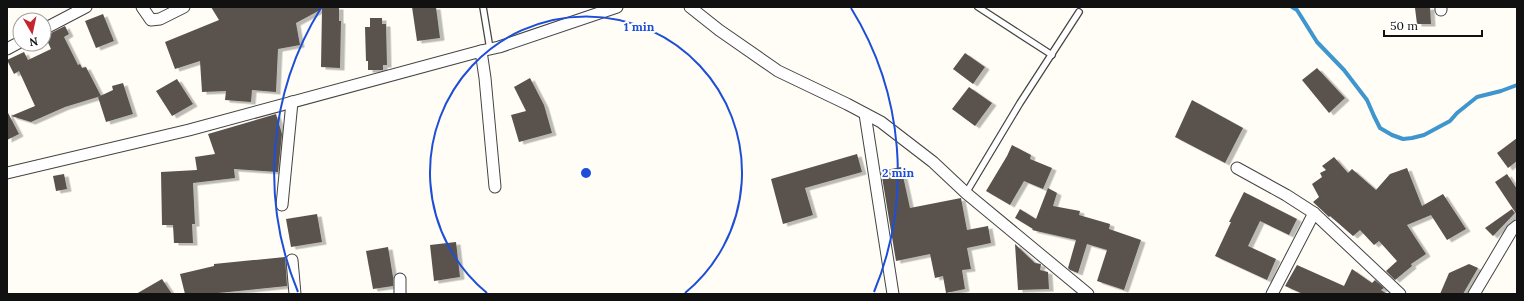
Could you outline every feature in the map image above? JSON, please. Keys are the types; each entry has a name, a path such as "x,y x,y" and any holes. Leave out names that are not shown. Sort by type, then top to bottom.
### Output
{"street":[{"path":"52,25 86,7"},
{"path":"142,7 151,20 160,19 184,7"},
{"path":"7,173 189,130 486,50 617,7"},
{"path":"690,7 719,30 778,71 881,122 933,162 966,193 1088,294"},
{"path":"486,50 485,78 495,188"},
{"path":"282,205 292,102"},
{"path":"865,114 893,294"},
{"path":"1237,168 1286,195 1314,213 1400,294"},
{"path":"1272,294 1314,213"},
{"path":"1474,294 1515,230"},
{"path":"292,260 295,294"},
{"path":"400,279 400,294"}],"lane":[{"path":"483,7 486,50"},
{"path":"978,7 1052,55"},
{"path":"966,193 1079,12"}],"building":[{"path":"211,7 339,7 339,21 341,21 340,68 321,67 322,9 296,23 300,45 278,49 276,92 252,90 251,102 225,100 226,91 202,92 200,61 175,69 165,42 219,20"},
{"path":"412,7 436,7 440,38 417,41"},
{"path":"1430,7 1431,24 1417,24 1415,8"},
{"path":"103,14 114,41 96,48 85,21"},
{"path":"370,18 382,18 382,24 386,24 387,65 383,65 383,70 368,70 368,61 366,61 365,27 370,27"},
{"path":"65,26 69,34 64,37 78,65 80,64 82,68 86,67 101,96 65,107 31,122 11,116 35,106 19,71 14,74 7,60 24,52 28,60 45,52 52,52 52,32"},
{"path":"965,53 985,67 973,84 953,69"},
{"path":"1317,68 1345,98 1329,113 1302,80"},
{"path":"530,78 544,105 552,133 519,142 511,115 526,111 514,87"},
{"path":"177,79 193,104 172,116 156,91"},
{"path":"123,83 133,114 106,122 98,97 113,90 112,86"},
{"path":"969,87 992,103 975,126 952,109"},
{"path":"1192,100 1243,128 1225,163 1175,137"},
{"path":"7,111 19,134 7,140"},
{"path":"276,114 282,134 278,172 234,169 235,178 193,183 195,224 192,224 193,243 174,243 173,225 162,225 161,172 197,170 195,157 215,154 208,134"},
{"path":"1517,138 1517,161 1508,168 1497,153"},
{"path":"1012,145 1031,155 1030,159 1052,168 1043,189 1024,181 1010,205 986,191"},
{"path":"857,154 862,172 805,188 813,215 783,224 771,179"},
{"path":"1334,157 1348,173 1352,169 1376,190 1390,174 1407,168 1422,206 1443,194 1466,229 1447,240 1431,215 1407,225 1426,254 1411,264 1412,266 1395,280 1386,271 1397,261 1379,241 1374,245 1360,230 1353,236 1313,202 1319,197 1312,184 1322,177 1320,173 1326,170 1322,166"},
{"path":"901,167 910,208 961,198 967,230 988,226 991,243 967,248 971,269 962,270 965,289 946,293 943,276 935,278 930,254 896,261 881,171"},
{"path":"64,174 67,189 56,191 53,176"},
{"path":"1507,174 1517,189 1517,215 1495,182"},
{"path":"1048,188 1057,193 1053,206 1080,211 1079,215 1110,224 1109,229 1141,240 1124,290 1097,281 1107,250 1087,244 1078,273 1068,268 1076,240 1032,230 1033,229 1015,218 1020,209 1036,219"},
{"path":"1244,192 1297,219 1289,235 1260,221 1248,246 1276,259 1267,280 1215,256 1231,222 1229,222"},
{"path":"1512,209 1515,213 1493,236 1485,228"},
{"path":"317,214 322,242 291,247 286,219"},
{"path":"456,242 460,277 434,281 430,245"},
{"path":"1015,244 1035,263 1041,264 1040,270 1048,272 1049,289 1018,290"},
{"path":"388,247 393,286 373,289 366,251"},
{"path":"285,257 287,286 208,294 185,294 180,274 214,266 214,264"},
{"path":"1469,264 1478,268 1463,294 1440,294 1449,273"},
{"path":"1297,265 1344,286 1352,269 1372,283 1375,280 1384,288 1381,290 1387,294 1303,294 1285,286"},
{"path":"162,279 172,294 136,294"}],"waterway":[{"path":"1292,7 1297,10 1317,42 1344,70 1367,100 1380,128 1403,139 1424,135 1450,121 1457,113 1477,97 1517,85"}]}
